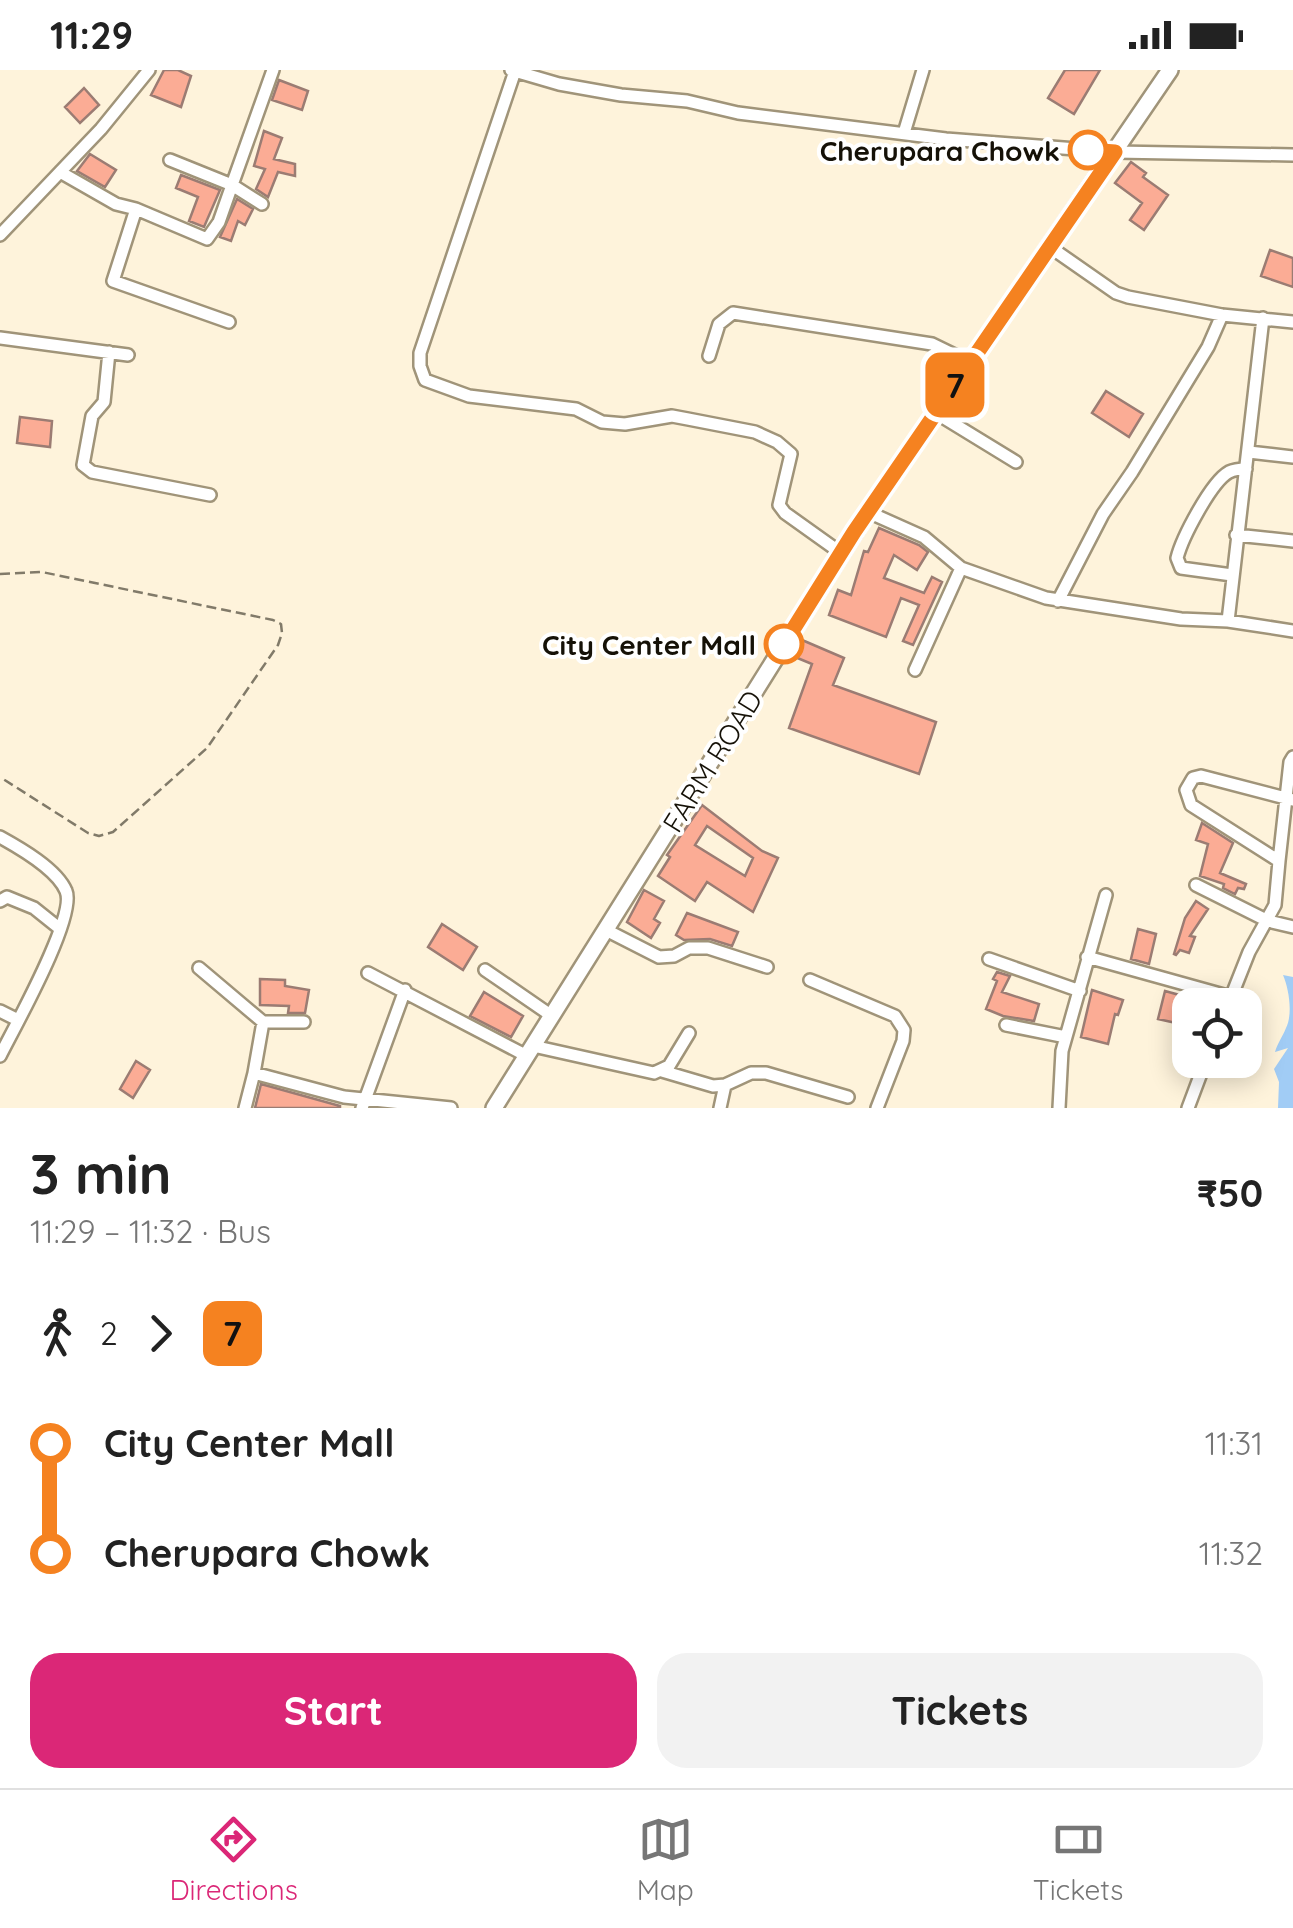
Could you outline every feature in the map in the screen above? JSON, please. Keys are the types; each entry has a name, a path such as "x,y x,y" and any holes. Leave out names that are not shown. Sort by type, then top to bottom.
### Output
{"main road":[{"name":"FARM ROAD","path":"494,1108 868,512 1170,70"}],"street":[{"path":"60,172 116,204 207,239 219,222 272,70"},
{"path":"904,133 922,70"},
{"path":"1,232 101,129 147,71"},
{"path":"841,554 779,505 791,454 766,436 672,416 624,424 602,422 576,409 469,396 426,380 420,353 513,71 559,84 687,101 738,113 981,142 1115,152 1293,155"},
{"path":"170,160 232,185 262,204"},
{"path":"136,209 113,281 229,322"},
{"path":"1050,247 1116,293 1222,315 1293,322"},
{"path":"709,356 718,324 733,313 932,344 970,363"},
{"path":"1058,601 1103,514 1208,347 1222,315"},
{"path":"1228,621 1262,318"},
{"path":"0,338 128,355"},
{"path":"109,352 104,402 92,416 82,465 92,472 210,494"},
{"path":"936,413 1016,462"},
{"path":"1248,452 1293,457"},
{"path":"1232,575 1182,568 1177,558 1218,483 1230,470 1246,469"},
{"path":"868,512 924,537 961,568 1058,601 1293,631"},
{"path":"1236,534 1293,541"},
{"path":"916,670 961,568"},
{"path":"1234,988 1275,905 1290,800 1288,770 1293,757"},
{"path":"1280,861 1191,804 1186,790 1193,778 1201,776 1290,800"},
{"path":"0,837 25,850 64,886 68,906 44,970 0,1056"},
{"path":"1196,885 1268,921 1293,928"},
{"path":"1059,1108 1066,1036 1106,895"},
{"path":"0,901 7,898 27,904 58,928"},
{"path":"606,930 660,958 689,948 708,948 767,968"},
{"path":"1087,957 1187,988"},
{"path":"989,959 1080,992"},
{"path":"200,968 263,1022 304,1022"},
{"path":"485,970 552,1016"},
{"path":"368,973 530,1051 654,1073 669,1066 689,1033"},
{"path":"810,980 895,1016 901,1023 903,1041 878,1108"},
{"path":"363,1103 404,990"},
{"path":"0,1011 18,1020"},
{"path":"246,1108 263,1022"},
{"path":"1006,1025 1066,1036"},
{"path":"662,1071 704,1085 725,1084 751,1073 766,1074 848,1097"},
{"path":"254,1073 363,1103 451,1108"},
{"path":"1188,1108 1199,1078"},
{"path":"720,1108 725,1084"}],"path":[{"path":"0,574 42,572 273,620 281,624 282,634 207,748 113,832 100,836 88,833 0,777"}],"water":[{"path":"1283,975 1293,977 1293,1108 1278,1108 1279,1082 1274,1069 1288,1048 1275,1052 1289,1016"}],"building":[{"path":"164,70 178,70 191,76 181,107 151,95"},
{"path":"1065,70 1100,70 1074,114 1048,98"},
{"path":"279,80 308,91 302,110 272,100"},
{"path":"84,88 99,105 80,123 65,107"},
{"path":"264,131 282,138 274,159 295,164 295,176 278,172 268,197 256,189 265,169 254,166"},
{"path":"90,154 116,170 105,187 77,171"},
{"path":"1131,162 1146,173 1143,177 1168,195 1144,230 1130,220 1142,203 1115,183"},
{"path":"181,175 220,190 204,227 189,221 198,197 176,188"},
{"path":"237,199 253,209 245,225 238,221 231,241 220,237"},
{"path":"1270,250 1293,258 1293,287 1261,276"},
{"path":"1106,391 1143,414 1129,437 1092,413"},
{"path":"20,417 52,421 50,447 17,443"},
{"path":"879,528 928,552 917,570 894,555 884,578 924,593 932,577 942,582 913,645 903,641 919,605 901,598 886,637 829,615 838,590 851,595 864,551 868,552"},
{"path":"802,640 844,658 833,685 936,722 919,774 789,728 812,664 795,657"},
{"path":"702,805 762,851 778,858 753,912 707,882 695,901 658,876 670,857 667,855","holes":["707,826 753,858 745,876 695,845"]},
{"path":"1202,823 1233,843 1220,873 1246,884 1235,894 1223,888 1224,884 1200,876 1208,844 1196,840"},
{"path":"644,890 664,901 654,919 660,923 651,938 627,922"},
{"path":"1196,901 1208,909 1190,936 1195,937 1189,953 1180,950 1176,955 1185,918"},
{"path":"687,913 738,932 732,946 710,939 684,940 676,935"},
{"path":"442,924 477,947 463,970 428,947"},
{"path":"1138,929 1156,934 1149,964 1131,959"},
{"path":"997,972 1010,976 1002,992 1039,1004 1034,1021 986,1009"},
{"path":"260,979 285,980 285,986 309,990 305,1013 288,1013 289,1006 260,1005"},
{"path":"1092,990 1123,1000 1118,1015 1115,1014 1108,1044 1081,1037"},
{"path":"1165,991 1172,993 1172,1022 1158,1019"},
{"path":"484,992 523,1016 511,1037 470,1016"},
{"path":"136,1061 150,1070 133,1098 120,1089"},
{"path":"261,1084 340,1106 340,1108 255,1108"}],"bus line":[{"name":"7","path":"784,644 854,532 1115,152 1088,150"}],"place":[{"name":"Cherupara Chowk","path":"1088,150"},
{"name":"City Center Mall","path":"784,644"}]}
